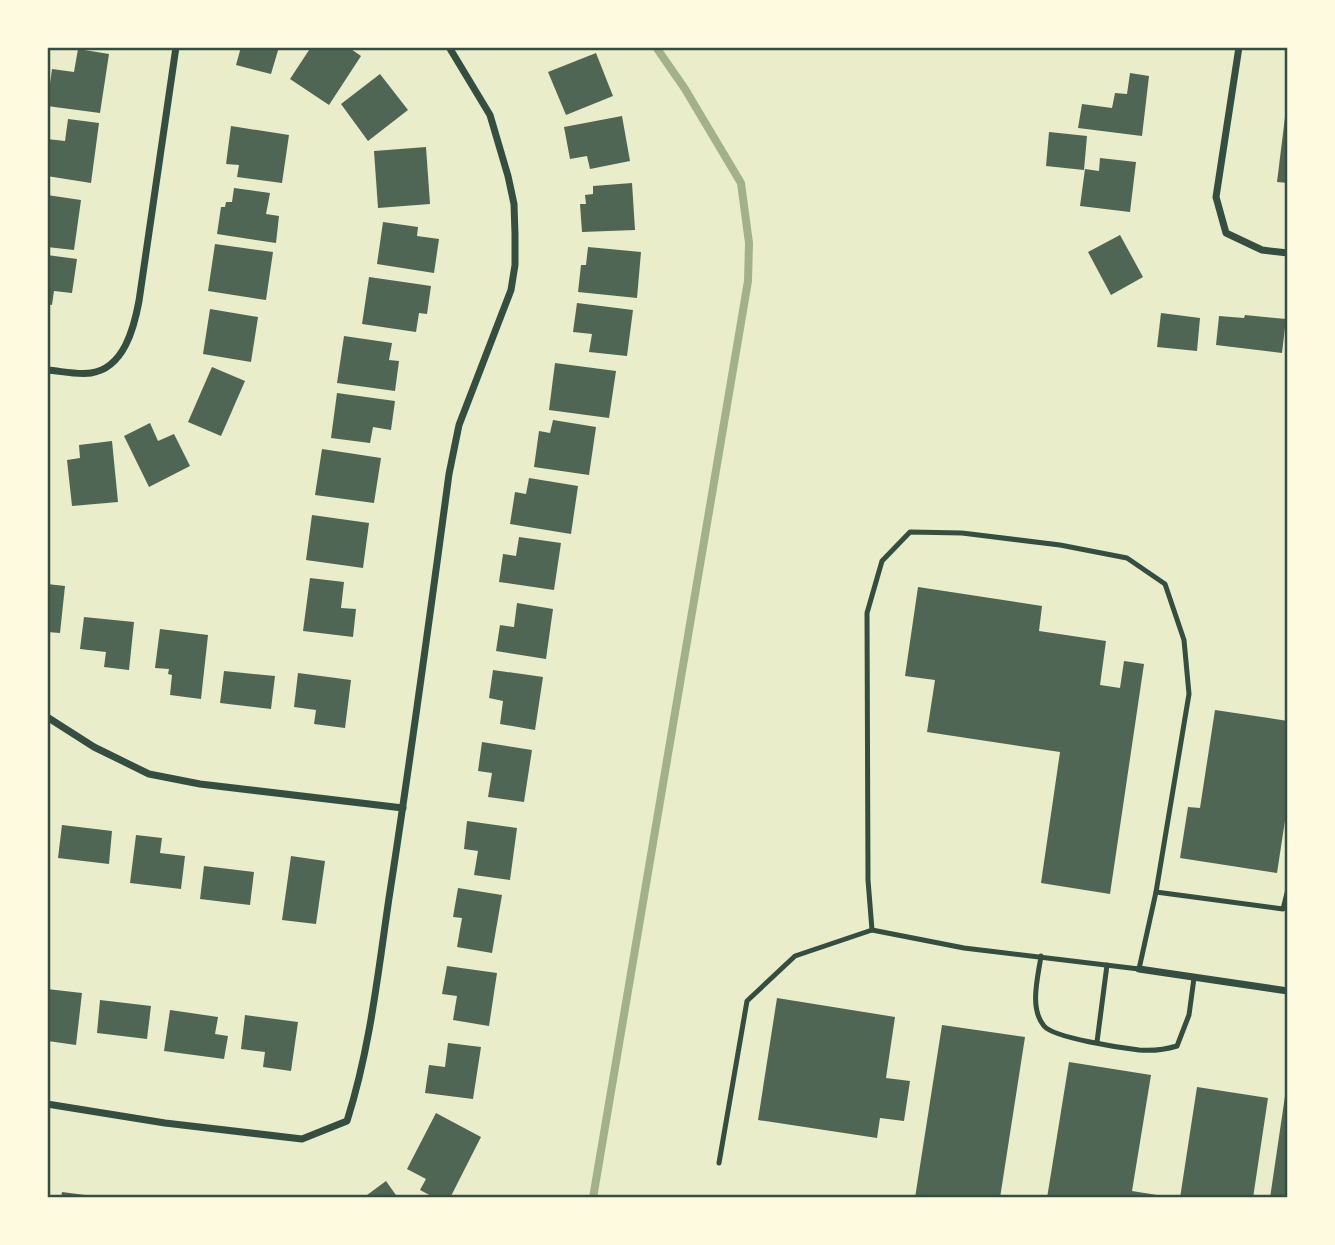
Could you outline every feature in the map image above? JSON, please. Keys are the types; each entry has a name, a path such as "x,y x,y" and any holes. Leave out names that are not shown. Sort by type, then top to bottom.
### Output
{"street":[{"path":"47,370 90,373 103,369 119,355 129,340 139,301 176,47"},
{"path":"47,1104 166,1123 302,1139 347,1121 359,1084 403,808 449,474 459,425 511,290 515,265 514,204 490,115 449,47"},
{"path":"1239,47 1216,197 1226,233 1262,250 1288,253"},
{"path":"47,717 94,747 149,774 200,784 403,808"},
{"path":"1139,969 1288,991"}],"lane":[{"path":"719,1163 747,1001 795,956 873,930 964,948 1139,969 1156,892 1189,694 1184,640 1164,584 1127,558 1060,545 962,533 910,532 882,561 867,613 868,880 873,930"},
{"path":"1156,892 1283,909 1288,889"},
{"path":"1041,956 1036,988 1037,1010 1044,1027 1061,1035 1140,1050 1164,1050 1177,1046 1189,1015 1194,978"},
{"path":"1097,1042 1107,965"}],"building":[{"path":"241,47 279,47 271,74 236,65"},
{"path":"311,47 348,47 361,56 329,105 290,79"},
{"path":"78,49 109,54 100,113 47,106 52,69 74,72"},
{"path":"596,53 613,96 566,115 548,72"},
{"path":"1130,73 1149,76 1142,136 1078,128 1082,104 1112,108 1115,93 1127,94"},
{"path":"380,74 408,110 368,141 341,104"},
{"path":"1286,109 1288,110 1288,183 1277,182"},
{"path":"622,116 630,161 590,169 587,156 570,159 564,127"},
{"path":"68,119 99,123 91,183 47,176 47,139 65,141"},
{"path":"231,126 289,135 282,183 237,177 239,165 226,164"},
{"path":"1049,132 1087,136 1084,170 1046,166"},
{"path":"426,147 430,204 378,208 374,151"},
{"path":"1100,158 1136,162 1130,212 1080,206 1085,169 1099,171"},
{"path":"632,183 635,230 582,232 580,204 586,204 585,195 593,194 593,186"},
{"path":"234,188 270,193 266,214 279,216 276,243 217,234 221,207 225,207 226,202 232,202"},
{"path":"47,195 81,200 74,250 47,247"},
{"path":"383,222 418,227 417,236 439,239 434,273 377,264"},
{"path":"1120,235 1143,277 1111,295 1088,252"},
{"path":"215,244 273,252 266,300 208,291"},
{"path":"588,247 641,252 637,298 578,292 581,265 586,265"},
{"path":"47,255 77,259 72,293 54,291 52,305 47,304"},
{"path":"369,277 431,286 427,314 419,313 416,332 362,324"},
{"path":"577,303 633,310 627,356 589,352 592,334 573,332"},
{"path":"210,309 258,317 251,362 203,354"},
{"path":"1161,313 1200,318 1197,351 1157,347"},
{"path":"1245,315 1286,319 1282,353 1216,345 1219,316 1244,318"},
{"path":"344,336 392,343 389,360 399,361 395,391 337,383"},
{"path":"555,363 616,371 609,418 549,410"},
{"path":"212,367 245,381 221,436 188,422"},
{"path":"337,393 395,401 391,430 373,427 370,443 331,438"},
{"path":"553,420 596,427 589,475 534,467 539,431 550,433"},
{"path":"150,423 158,441 174,434 190,466 149,487 124,436"},
{"path":"112,441 118,502 72,506 67,460 80,458 79,445"},
{"path":"322,449 381,458 374,503 315,495"},
{"path":"529,478 578,486 571,534 510,524 515,492 526,494"},
{"path":"312,515 369,523 363,568 306,560"},
{"path":"519,537 561,543 554,590 499,582 503,554 516,556"},
{"path":"310,578 344,582 341,608 356,609 353,637 303,631"},
{"path":"47,584 65,586 60,633 47,632"},
{"path":"918,587 1042,606 1039,631 1106,641 1100,685 1120,688 1124,661 1144,664 1110,894 1041,883 1060,752 927,732 935,680 905,676"},
{"path":"517,603 553,609 546,659 496,651 500,625 514,627"},
{"path":"84,617 134,622 129,670 104,667 106,652 80,649"},
{"path":"160,629 208,635 201,699 170,695 172,675 168,674 169,669 155,668"},
{"path":"493,670 543,677 535,730 500,724 503,701 489,698"},
{"path":"224,671 275,676 271,709 220,703"},
{"path":"298,673 351,680 345,728 314,724 316,710 294,707"},
{"path":"1215,710 1288,721 1288,801 1277,873 1180,858 1188,807 1200,808"},
{"path":"482,742 532,750 524,802 488,797 492,773 478,771"},
{"path":"467,821 517,828 510,880 474,875 478,851 464,849"},
{"path":"62,825 112,831 109,864 58,858"},
{"path":"136,835 162,838 160,853 185,856 181,889 130,883"},
{"path":"291,856 325,861 316,924 282,920"},
{"path":"204,866 254,872 250,905 200,899"},
{"path":"458,888 502,895 492,953 457,947 462,918 453,917"},
{"path":"447,966 497,973 489,1026 453,1020 457,996 442,994"},
{"path":"47,989 82,993 76,1045 48,1041"},
{"path":"777,998 895,1017 886,1078 910,1081 904,1121 880,1118 877,1138 758,1120"},
{"path":"100,1000 151,1006 147,1039 97,1033"},
{"path":"170,1010 218,1017 215,1034 228,1036 224,1059 164,1051"},
{"path":"245,1015 298,1022 291,1071 263,1067 265,1052 241,1049"},
{"path":"942,1025 1025,1037 1000,1198 915,1198"},
{"path":"448,1043 481,1047 473,1099 425,1093 429,1065 445,1067"},
{"path":"1069,1062 1151,1075 1132,1191 1157,1195 1156,1198 1047,1198"},
{"path":"1197,1087 1268,1098 1253,1198 1180,1198"},
{"path":"1285,1096 1288,1097 1288,1198 1270,1198"},
{"path":"436,1113 481,1137 450,1198 435,1198 420,1190 426,1179 407,1169"},
{"path":"386,1181 398,1198 363,1198"},
{"path":"62,1192 93,1196 93,1198 61,1198"}],"waterway":[{"path":"593,1198 748,281 749,243 741,183 685,89 656,47"}]}
